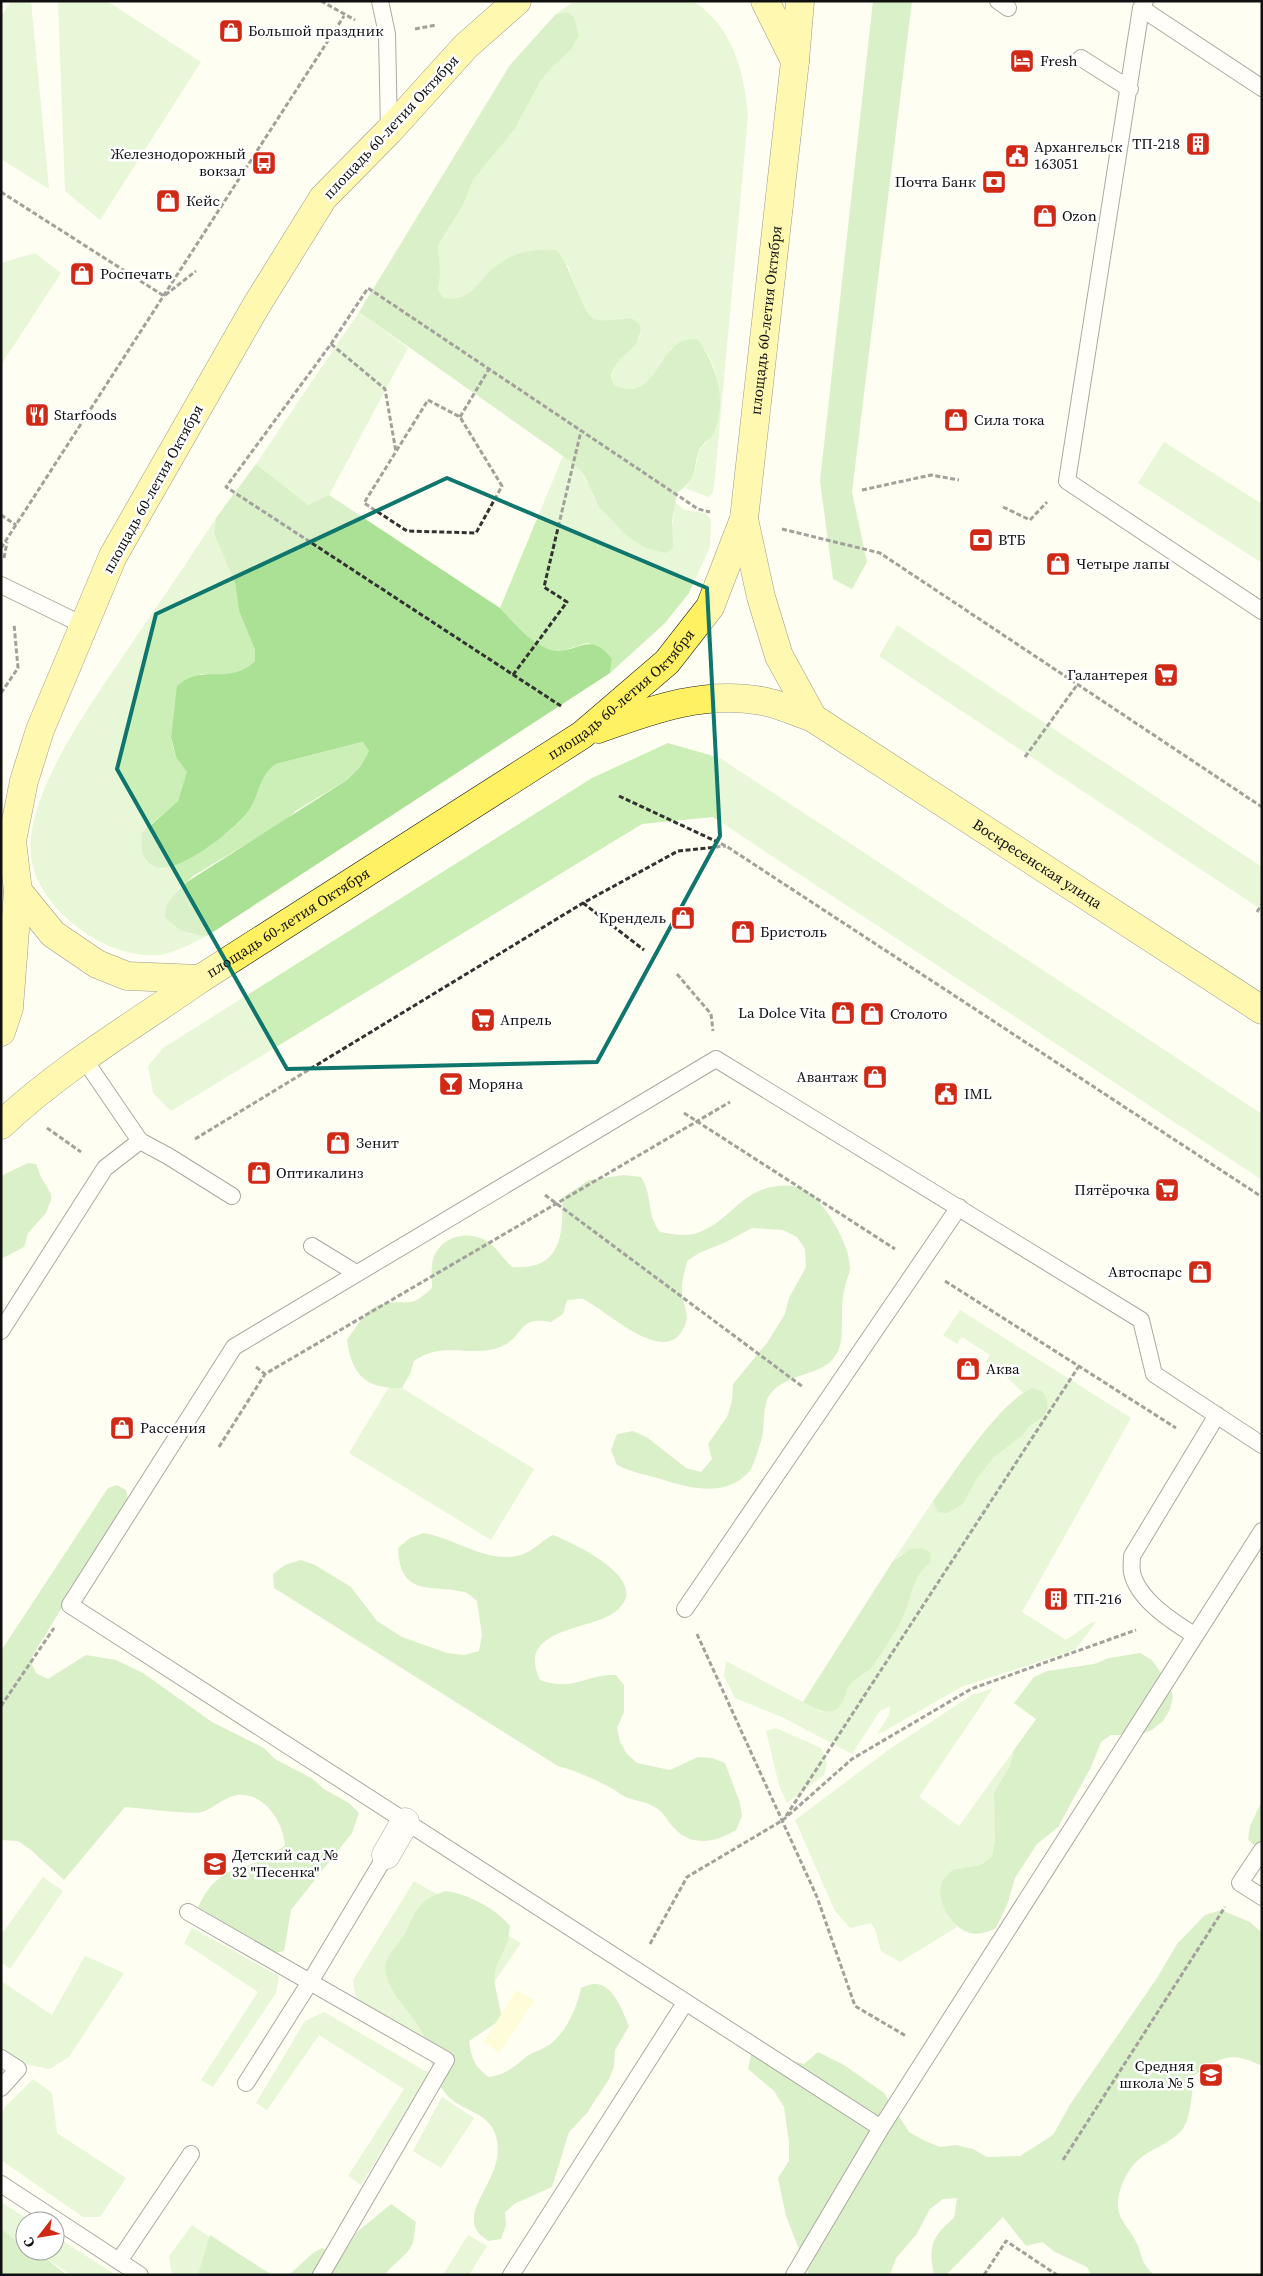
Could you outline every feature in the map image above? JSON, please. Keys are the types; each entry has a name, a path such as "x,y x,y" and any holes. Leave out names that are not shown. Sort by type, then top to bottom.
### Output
{"main road":[{"name":"площадь 60-летия Октября","path":"517,1 466,46 389,131 323,198 261,298 113,556 40,730 24,781 12,841 18,891 54,934 97,964 127,976 200,979 582,735 667,662 710,607 744,519 800,1"},
{"path":"765,1 795,61"},
{"name":"Воскресенская улица","path":"744,519 761,597 779,656 813,718"},
{"name":"Воскресенская улица","path":"582,735 660,707 718,696 762,701 813,718 1262,1010"},
{"path":"1,1032 9,1008 18,891"},
{"path":"1,1125 84,1059 200,979"}],"street":[{"path":"386,1855 405,1822"}],"lane":[{"path":"380,1 387,34 389,131"},
{"path":"1262,88 1143,4 1067,481 1262,611"},
{"path":"1081,58 1130,89"},
{"path":"1,585 83,625"},
{"path":"84,1059 140,1141 232,1196"},
{"path":"881,2128 70,1605 234,1347 716,1059 1141,1320 1154,1374 1262,1445"},
{"path":"1,1331 105,1168 140,1141"},
{"path":"685,1609 959,1207"},
{"path":"312,1246 356,1273"},
{"path":"1194,1636 1167,1618 1139,1589 1132,1572 1132,1556 1216,1415"},
{"path":"794,2275 881,2128 930,2050 1262,1531"},
{"path":"1262,1850 1240,1883 1262,1897"},
{"path":"246,2083 310,1982 386,1855"},
{"path":"188,1912 446,2060 321,2275"},
{"path":"511,2275 685,2003"},
{"path":"1,2058 18,2069 1,2088"},
{"path":"119,2261 191,2154"},
{"path":"1,2184 140,2275"}],"path":[{"path":"1,548 344,16 320,1"},
{"path":"1,192 164,296"},
{"path":"164,296 196,271"},
{"path":"566,709 226,487 331,344 368,288 698,509 880,553 1262,807"},
{"path":"331,344 385,390 396,452"},
{"path":"460,418 489,369"},
{"path":"428,400 460,418 502,486 476,533 407,532 364,503 428,400"},
{"path":"513,675 567,602 544,587 581,431"},
{"path":"862,490 931,475 959,480"},
{"path":"1003,508 1030,520 1067,481"},
{"path":"1,516 16,525"},
{"path":"1,693 18,668 14,618"},
{"path":"1025,757 1077,685"},
{"path":"619,796 726,846 1262,1197"},
{"path":"168,1156 583,903 678,850 726,846"},
{"path":"583,903 644,950"},
{"path":"1257,912 1262,904"},
{"path":"677,974 711,1014 716,1059"},
{"path":"219,1447 265,1374 758,1085"},
{"path":"46,1128 105,1168"},
{"path":"519,1176 825,1403"},
{"path":"783,1820 1078,1366"},
{"path":"1,1706 70,1605"},
{"path":"685,1609 818,1897 855,2006 930,2050"},
{"path":"635,1970 687,1877 783,1820 852,1759 971,1689 1167,1618"},
{"path":"1063,2160 1240,1883"},
{"path":"984,2275 1006,2240 1057,2275"}],"highlighted area":[{"path":"447,478 707,588 720,836 597,1062 287,1069 117,769 156,614"}],"green space":[{"path":"11,1 31,1 49,189 1,159 1,16"},
{"path":"58,1 107,1 201,62 100,220 65,191"},
{"path":"575,1 693,1 718,24 734,51 739,67 748,116 715,477 713,492 709,497 685,488 693,476 700,451 714,430 718,411 718,390 715,371 698,340 671,348 661,367 646,384 640,388 626,390 614,385 613,370 616,363 641,335 624,318 600,321 591,316 579,295 568,265 515,255 497,265 473,290 461,297 444,298 438,291 438,247 463,205 473,180 514,130 540,82 551,68 571,50 579,35 567,12 556,14"},
{"path":"873,1 912,1 852,492 867,562 852,589 833,579 820,481"},
{"path":"567,12 574,17 579,35 571,50 551,68 540,82 514,130 473,180 463,205 438,246 440,273 438,291 444,298 462,296 469,293 490,271 510,257 532,251 556,250 567,266 590,315 600,320 633,319 640,325 638,340 618,361 614,368 611,376 614,385 629,389 641,386 650,378 674,346 685,340 698,340 710,360 718,383 720,406 714,433 699,451 694,474 689,482 677,493 672,521 673,548 665,553 646,548 628,537 599,507 585,477 579,469 563,456 359,312 510,65 556,14"},
{"path":"35,253 61,273 1,365 1,263"},
{"path":"359,312 408,348 329,495 308,505 256,464"},
{"path":"1164,442 1262,504 1262,563 1138,483"},
{"path":"563,456 579,469 590,487 594,498 628,537 672,548 675,502 684,510 705,513 711,520 710,547 689,593 665,623 610,673 612,659 588,643 561,651 544,648 527,636 500,608"},
{"path":"256,464 308,505 329,495 500,608 522,631 541,646 557,651 588,644 595,645 612,659 610,673 207,936 184,931 165,917 169,901 176,893 187,882 347,780 360,767 369,751 363,742 276,764 266,774 247,813 229,831 202,851 173,866 160,868 151,865 143,855 142,833 178,801 187,772 176,757 171,737 177,686 187,679 196,676 225,674 244,669 255,661 255,650 239,611 235,583 214,533 216,518"},
{"path":"216,518 214,533 235,583 239,611 255,650 255,661 249,666 230,674 201,674 175,703 171,737 176,757 188,772 178,801 149,826 146,861 153,867 163,869 208,845 229,831 247,813 266,774 276,764 364,742 369,751 360,767 347,780 297,810 283,822 193,876 175,894 188,934 207,936 164,954 137,954 116,949 88,935 55,906 42,888 33,867 31,856 32,830 40,802 52,772 68,742 104,684"},
{"path":"897,625 1262,867 1262,910 879,656"},
{"path":"668,743 720,758 1262,1114 1262,1180 713,817 642,824 171,1111 153,1093 148,1066 163,1048 592,778"},
{"path":"28,1163 36,1164 51,1194 51,1200 46,1213 28,1233 24,1247 1,1259 1,1176"},
{"path":"624,1175 641,1177 645,1185 655,1225 660,1232 683,1235 697,1233 718,1222 753,1194 777,1186 790,1186 803,1189 819,1202 827,1212 846,1247 850,1270 843,1295 842,1336 837,1353 827,1365 778,1386 771,1393 766,1404 762,1435 756,1457 749,1472 740,1480 719,1488 708,1489 686,1486 617,1465 611,1450 617,1434 633,1431 648,1438 686,1468 701,1472 712,1459 708,1444 727,1417 732,1401 733,1384 767,1343 785,1314 789,1298 806,1267 805,1249 797,1237 783,1230 752,1228 726,1242 699,1253 687,1261 682,1296 687,1319 678,1336 666,1342 652,1340 637,1334 583,1299 567,1300 563,1314 551,1322 540,1321 526,1324 514,1338 500,1347 479,1351 435,1351 425,1355 414,1361 410,1374 402,1388 378,1386 362,1378 352,1362 347,1340 371,1309 382,1304 412,1302 432,1288 433,1258 440,1247 446,1242 453,1238 469,1235 491,1244 512,1267 528,1267 540,1263 549,1257 556,1248 560,1238 562,1198 589,1180"},
{"path":"960,1310 1131,1418 1022,1612 1066,1640 1092,1622 1096,1622 1075,1650 961,1687 877,1734 889,1715 890,1707 880,1711 852,1754 784,1718 735,1698 724,1676 726,1661 822,1712 844,1698 846,1689 877,1661 901,1621 910,1591 925,1566 902,1554 893,1561 933,1501 937,1512 963,1504 976,1480 994,1457 1023,1435 1028,1427 1043,1417 1048,1409 1047,1399 1032,1388 1023,1393 1006,1376 986,1362 990,1355 962,1337 957,1344 943,1335"},
{"path":"392,1382 534,1469 491,1540 349,1453"},
{"path":"1032,1388 1042,1391 1047,1399 1048,1409 1043,1417 1028,1427 1023,1435 994,1457 976,1480 963,1504 947,1513 937,1512 933,1501 978,1439 1005,1408"},
{"path":"117,1485 126,1490 128,1499 30,1660 36,1673 48,1679 86,1655 116,1660 143,1673 212,1722 264,1748 275,1759 313,1779 324,1789 349,1803 359,1813 352,1833 291,1910 284,1951 272,1954 198,1907 211,1887 223,1875 267,1858 285,1845 276,1818 264,1803 256,1798 247,1795 232,1796 197,1813 125,1807 64,1880 31,1850 18,1841 1,1840 1,1651 108,1488"},
{"path":"424,1533 475,1551 502,1557 528,1552 553,1535 578,1546 608,1565 619,1576 626,1588 625,1600 615,1612 558,1634 546,1641 538,1650 535,1663 540,1680 563,1684 605,1675 616,1675 624,1685 624,1712 617,1728 620,1742 627,1754 637,1763 670,1770 698,1757 712,1758 725,1763 740,1803 742,1816 736,1830 721,1838 705,1841 697,1841 681,1834 662,1812 653,1806 626,1797 592,1778 558,1766 274,1588 273,1574 285,1565 301,1560 315,1565 351,1587 377,1621 402,1637 447,1653 464,1655 479,1651 482,1635 477,1601 464,1592 419,1586 411,1582 405,1575 400,1564 398,1548 410,1538"},
{"path":"921,1548 930,1552 931,1562 918,1576 901,1622 871,1668 849,1687 844,1699 836,1709 831,1711 820,1710 803,1702 893,1561 911,1549"},
{"path":"1140,1653 1152,1660 1168,1683 1173,1696 1170,1709 1163,1721 1152,1730 1140,1735 1111,1735 1101,1742 1091,1767 1058,1827 1037,1844 1015,1878 1007,1905 996,1928 977,1934 963,1930 951,1920 947,1913 943,1905 940,1889 942,1882 952,1870 981,1865 992,1856 995,1841 994,1792 1010,1766 1014,1750 1036,1719 1014,1703 1034,1677 1047,1671 1094,1664 1109,1658"},
{"path":"993,1688 919,1797 959,1826 1014,1750 1010,1766 994,1792 995,1841 992,1856 981,1865 952,1870 943,1886 942,1899 957,1927 900,1962 881,1951 875,1929 871,1923 850,1928 835,1911 795,1820 891,1748 972,1695"},
{"path":"776,1728 821,1748 827,1763 824,1775 787,1803 779,1785 766,1731"},
{"path":"1262,1801 1262,1854 1248,1839 1250,1826"},
{"path":"43,1877 63,1891 10,1969 1,1962 1,1935"},
{"path":"414,1881 521,1943 447,2051 356,2000 353,1980"},
{"path":"446,1891 463,1895 481,1903 497,1913 510,1926 508,1941 496,1967 494,1980 502,2019 469,2041 474,2062 489,2077 509,2070 529,2055 553,2042 571,2017 581,1988 597,1984 608,1989 617,2000 629,2026 615,2050 614,2067 609,2079 587,2113 569,2132 552,2187 516,2203 505,2212 506,2225 501,2239 488,2241 477,2231 474,2221 475,2210 497,2160 498,2146 494,2131 485,2119 452,2100 442,2088 435,2075 421,2030 393,1990 385,1970 389,1956 404,1936 420,1906 430,1897"},
{"path":"1221,1910 1250,1922 1262,1933 1262,2066 1243,2058 1227,2058 1212,2063 1195,2075 1188,2118 1182,2130 1171,2140 1140,2158 1124,2179 1119,2193 1119,2213 1134,2238 1144,2262 1154,2275 1091,2275 1087,2267 1055,2252 1042,2242 1026,2246 1003,2217 946,2275 934,2275 931,2256 934,2242 941,2230 954,2218 957,2198 943,2199 930,2209 916,2235 896,2258 890,2275 809,2275 786,2216 778,2178 789,2161 789,2143 784,2107 774,2091 748,2069 752,2051 804,2064 818,2052 844,2065 884,2093 909,2132 923,2140 940,2147 956,2145 973,2149 987,2157 1020,2156 1053,2135 1071,2103 1157,1978 1177,1944 1205,1915"},
{"path":"192,1928 279,1976 276,1993 213,2087 201,2080 258,1992 184,1943"},
{"path":"85,1956 124,1973 69,2057 50,2069 24,2064 1,2048 1,1981 52,2015"},
{"path":"324,2012 429,2073 361,2185 348,2176 404,2089 319,2035 267,2110 256,2103 305,2021"},
{"path":"33,2079 52,2093 57,2133 126,2178 100,2217 83,2217 1,2160 1,2115 5,2107"},
{"path":"442,2097 474,2118 441,2168 413,2151"},
{"path":"1,2202 15,2211 15,2239 1,2230"},
{"path":"391,2204 416,2222 412,2245 385,2275 289,2275 313,2253 322,2248 333,2252 339,2260 357,2232"},
{"path":"192,2225 266,2275 172,2275 169,2256"},
{"path":"1,2229 15,2240 15,2261 49,2261 68,2275 1,2275"},
{"path":"210,2235 272,2275 198,2275"},
{"path":"468,2235 487,2246 469,2275 443,2275"},
{"path":"65,2242 116,2275 71,2275 49,2261 65,2261"}],"sand":[{"path":"516,1990 535,2000 499,2053 484,2042"}],"place":[{"name":"Большой праздник","path":"231,31"},
{"name":"Fresh","path":"1022,61"},
{"name":"ТП-218","path":"1198,144"},
{"name":"Архангельск 163051","path":"1017,156"},
{"name":"Железнодорожный вокзал","path":"264,163"},
{"name":"Почта Банк","path":"994,182"},
{"name":"Кейс","path":"168,201"},
{"name":"Ozon","path":"1045,216"},
{"name":"Роспечать","path":"82,274"},
{"name":"Starfoods","path":"37,415"},
{"name":"Сила тока","path":"956,420"},
{"name":"ВТБ","path":"981,540"},
{"name":"Четыре лапы","path":"1058,564"},
{"name":"Галантерея","path":"1166,675"},
{"name":"Крендель","path":"683,918"},
{"name":"Бристоль","path":"743,932"},
{"name":"La Dolce Vita","path":"843,1013"},
{"name":"Столото","path":"872,1014"},
{"name":"Апрель","path":"483,1020"},
{"name":"Авантаж","path":"875,1077"},
{"name":"Моряна","path":"451,1084"},
{"name":"IML","path":"946,1094"},
{"name":"Зенит","path":"338,1143"},
{"name":"Оптикалинз","path":"259,1173"},
{"name":"Пятёрочка","path":"1167,1190"},
{"name":"Автоспарс","path":"1200,1272"},
{"name":"Аква","path":"968,1369"},
{"name":"Рассения","path":"122,1428"},
{"name":"ТП-216","path":"1056,1599"},
{"name":"Детский сад № 32 \"Песенка\"","path":"215,1864"},
{"name":"Средняя школа № 5","path":"1211,2075"}]}
